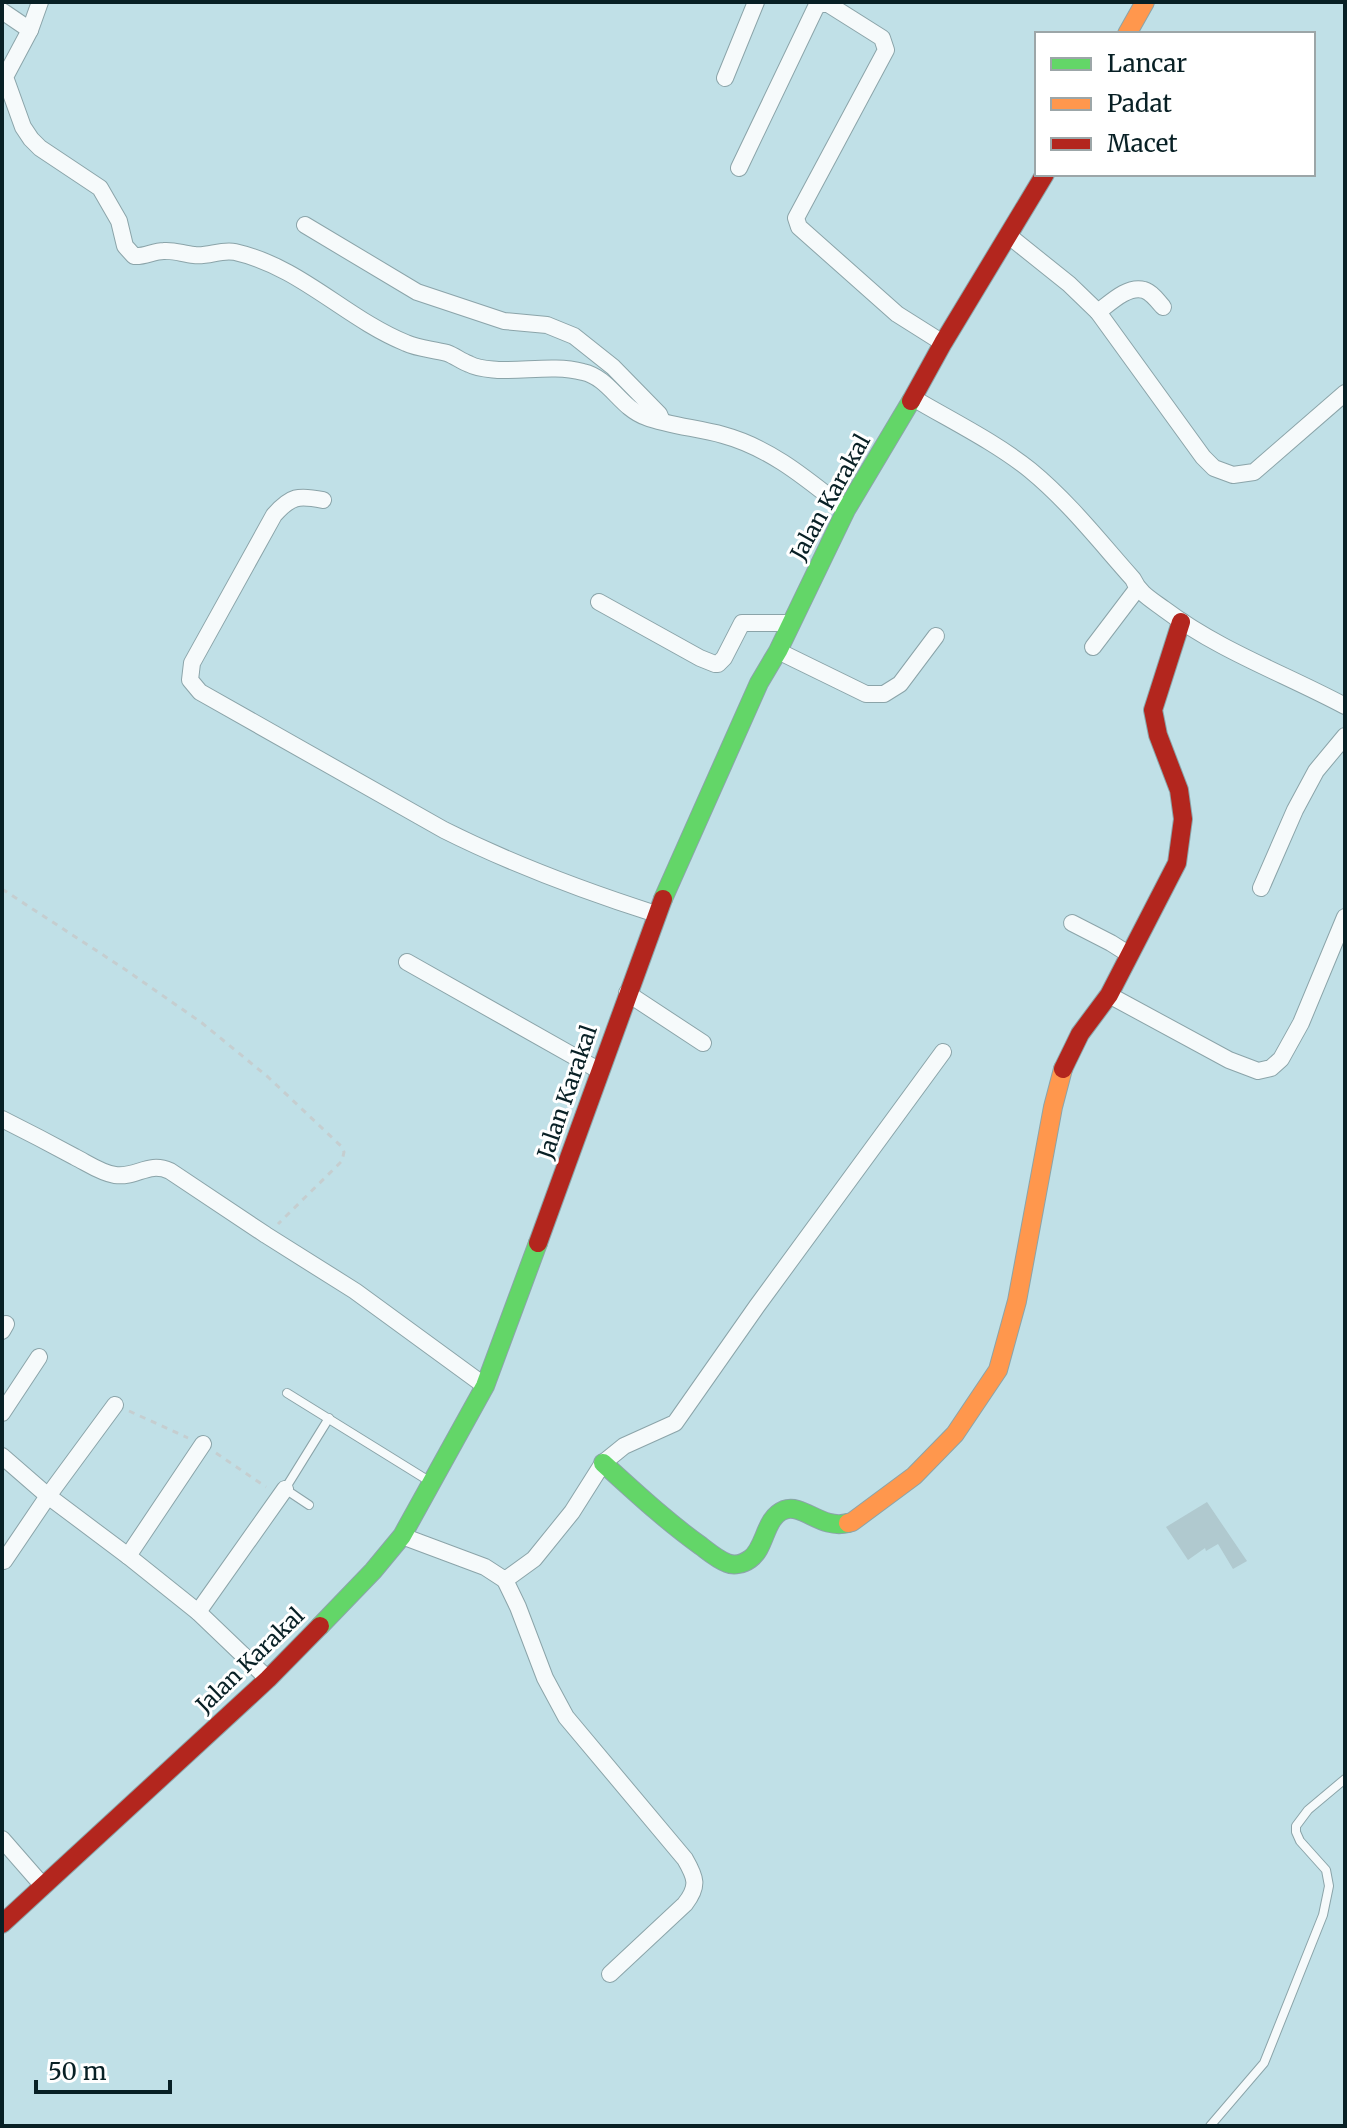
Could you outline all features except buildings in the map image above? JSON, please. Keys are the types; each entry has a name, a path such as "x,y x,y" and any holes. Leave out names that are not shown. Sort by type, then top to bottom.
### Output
{"main road":[{"path":"1128,32 1145,2"},
{"name":"Jalan Karakal","path":"2,1924 268,1679 373,1571 402,1536 485,1386 531,1267 656,914 759,683 778,651 846,510 1044,176"},
{"path":"603,1463 693,1541 728,1564 741,1564 757,1553 773,1519 786,1509 832,1526 852,1522 914,1476 955,1434 998,1370 1017,1301 1053,1107 1064,1065 1080,1034 1109,995 1177,863 1183,819 1179,790 1158,735 1153,710 1181,622"}],"street":[{"path":"40,2 30,30 4,77 23,127 31,139 100,188 119,221 125,246 134,256 165,251 195,256 233,251 267,261 297,276 364,322 410,345 444,352 482,368 562,368 587,373 603,381 625,405 645,417 725,435 763,451 788,465 846,510"},
{"path":"725,78 756,2"},
{"path":"739,168 816,7 828,4 882,38 886,50 796,218 799,227 872,293 897,314 943,343"},
{"path":"2,11 30,30"},
{"path":"305,225 417,292 504,321 547,325 574,336 613,367 659,414 662,421"},
{"path":"1009,236 1069,284 1098,312 1214,468 1233,475 1254,472 1345,393"},
{"path":"1098,312 1134,289 1143,289 1163,307"},
{"path":"913,398 1028,468 1064,500 1133,579 1137,589 1181,622 1239,656 1345,706"},
{"path":"323,500 304,496 287,500 274,515 192,663 190,680 200,692 444,830 594,894 656,914"},
{"path":"1093,647 1137,589"},
{"path":"599,602 715,664 724,658 742,623 790,623"},
{"path":"778,651 866,694 884,694 900,684 936,636"},
{"path":"1261,888 1295,810 1316,771 1345,736"},
{"path":"1109,995 1229,1060 1258,1071 1271,1068 1281,1059 1301,1023 1345,917"},
{"path":"1072,923 1130,955"},
{"path":"407,962 600,1071"},
{"path":"627,993 703,1043"},
{"path":"505,1580 534,1559 572,1512 603,1463 624,1446 675,1423 943,1052"},
{"path":"2,1119 114,1175 131,1175 149,1167 161,1167 355,1291 485,1386"},
{"path":"2,1413 39,1357"},
{"path":"4,1561 115,1405"},
{"path":"128,1556 203,1444"},
{"path":"2,1456 48,1496 198,1612 268,1679"},
{"path":"198,1612 282,1493"},
{"path":"402,1536 485,1567 505,1580 545,1678 566,1717 685,1859 695,1876 694,1894 610,1974"},
{"path":"2,1839 43,1886"}],"lane":[{"path":"287,1393 432,1482"},
{"path":"309,1505 282,1493 329,1418"},
{"path":"1210,2126 1264,2063 1323,1915 1329,1886 1326,1870 1300,1841 1296,1826 1308,1810 1345,1779"}],"path":[{"path":"2,889 202,1023 268,1077 342,1147 342,1161 266,1235"},
{"path":"115,1405 203,1444 282,1493"}],"traffic: fast":[{"path":"663,899 759,683 778,651 846,510 911,401"},
{"path":"320,1626 402,1536 485,1386 538,1243"},
{"path":"603,1463 675,1527 730,1564 750,1559 759,1548 772,1519 784,1510 798,1510 829,1523 848,1523"}],"traffic: slow":[{"path":"1128,32 1145,2"},
{"path":"848,1523 914,1476 955,1434 998,1370 1017,1301 1053,1107 1063,1069"}],"traffic: jam":[{"path":"911,401 1044,176"},
{"path":"1063,1069 1080,1034 1109,995 1177,863 1183,819 1179,790 1158,735 1153,710 1181,622"},
{"path":"538,1243 663,899"},
{"path":"2,1924 268,1679 320,1626"}]}
